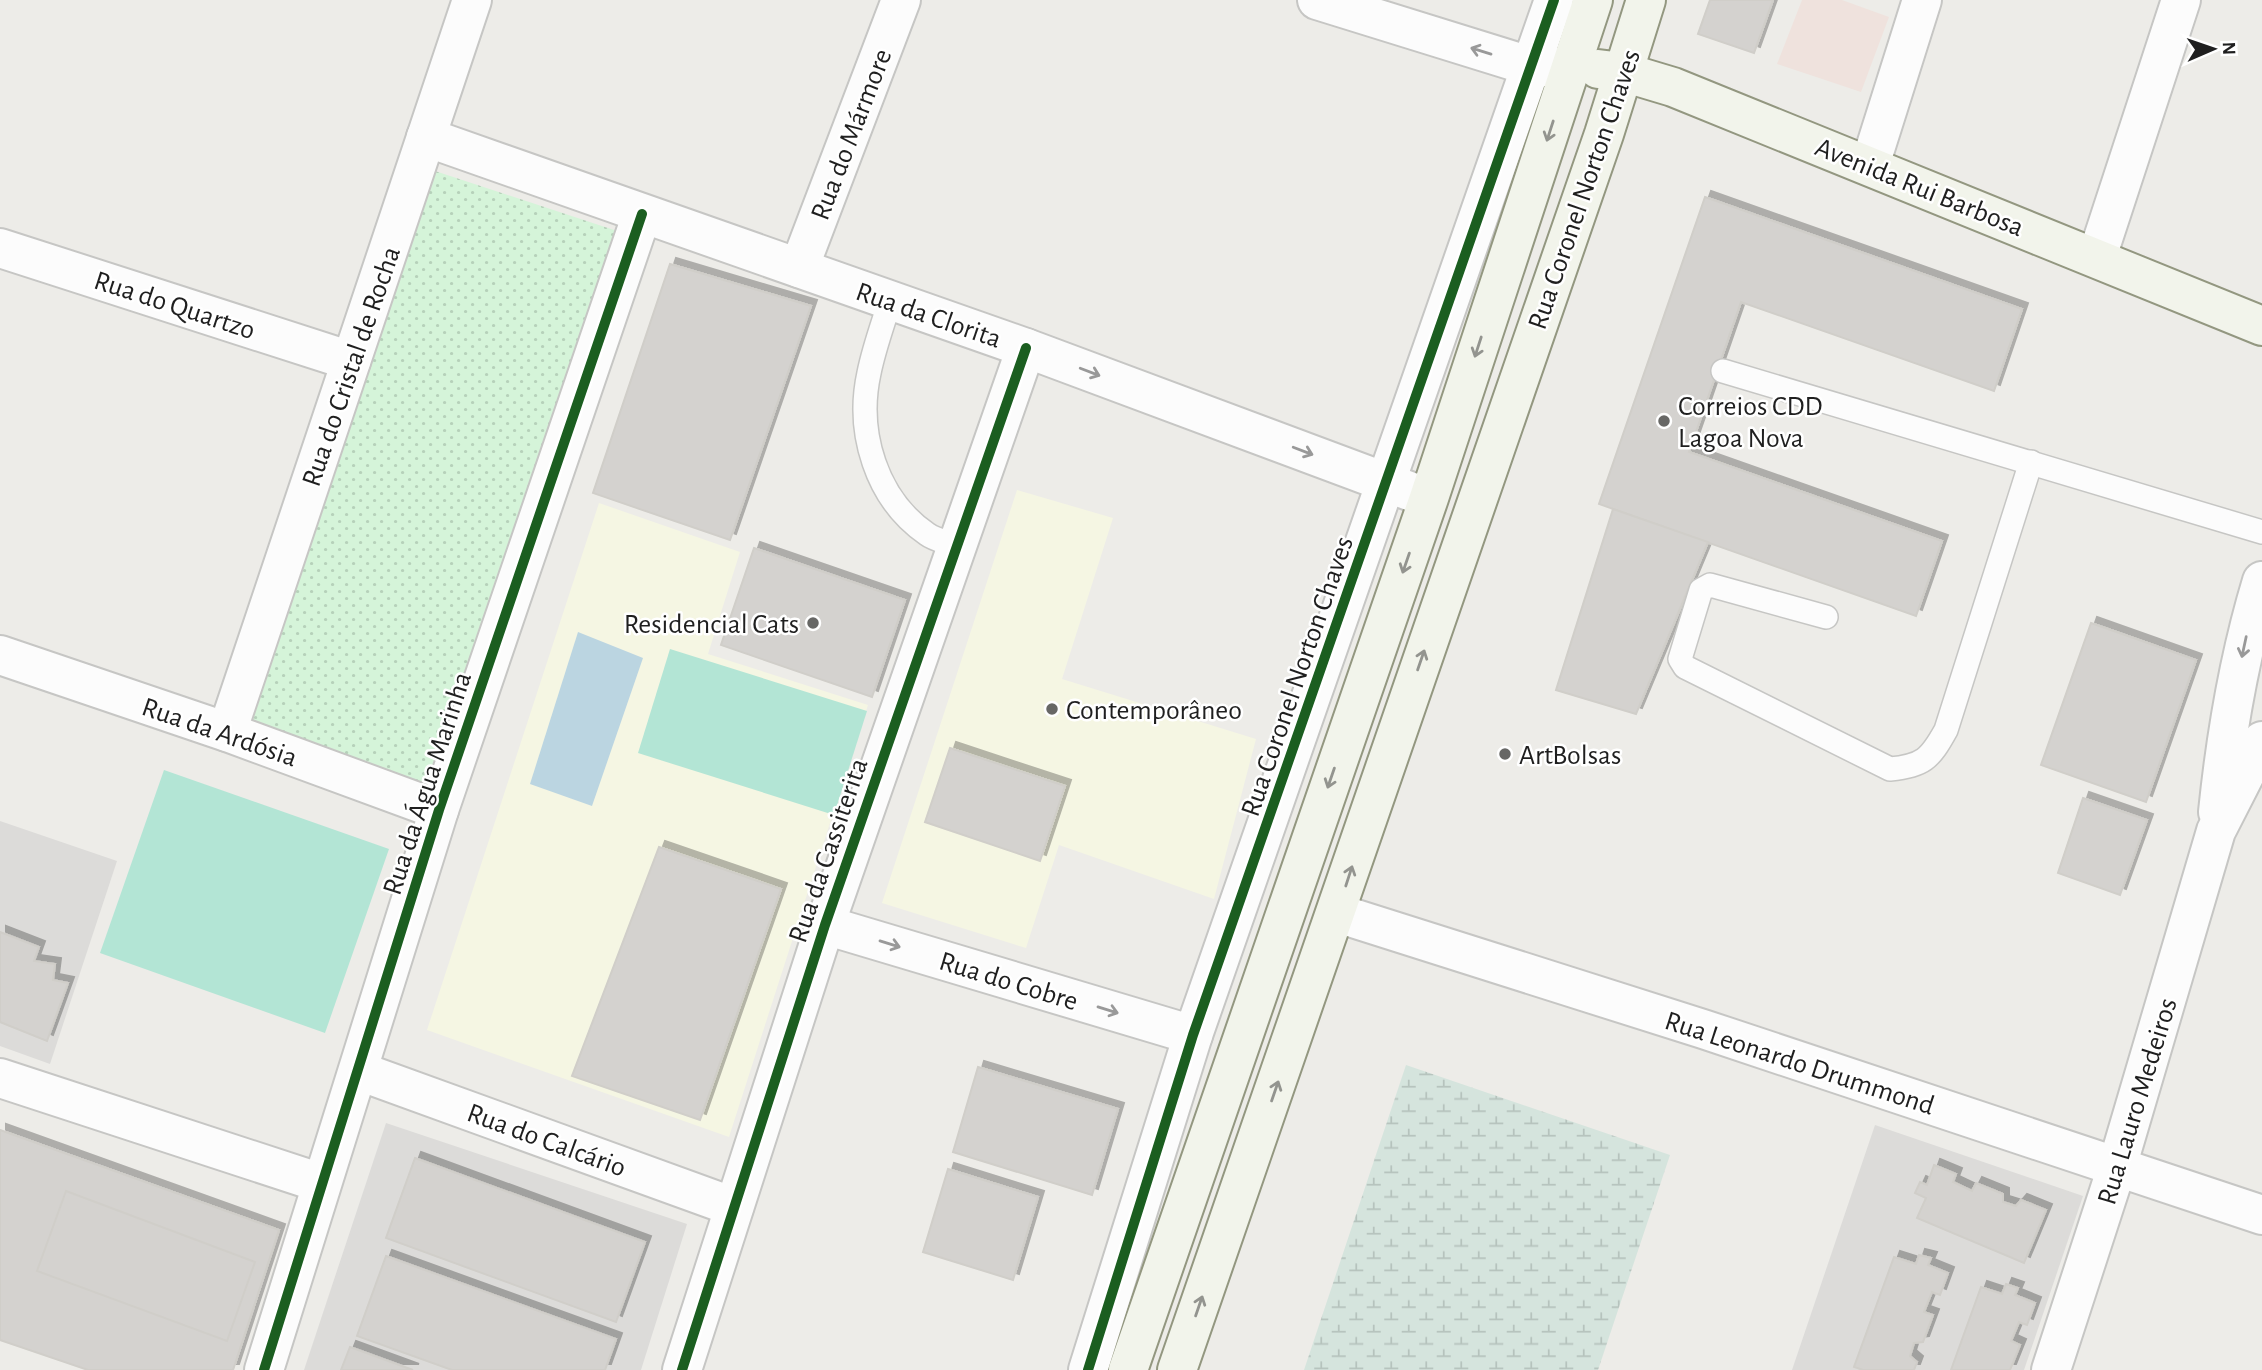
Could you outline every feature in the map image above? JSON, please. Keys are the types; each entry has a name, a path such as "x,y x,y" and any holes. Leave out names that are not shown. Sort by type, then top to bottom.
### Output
{"main road":[{"name":"Rua Coronel Norton Chaves","path":"1128,1370 1429,498 1593,0"},
{"name":"Rua Coronel Norton Chaves","path":"1177,1370 1337,913 1646,0"},
{"name":"Avenida Rui Barbosa","path":"1572,67 1623,72 1673,87 2262,326"}],"street":[{"name":"Rua do Cristal de Rocha","path":"227,732 472,0"},
{"name":"Rua do Mármore","path":"799,268 901,0"},
{"path":"1317,0 1533,67 1572,67"},
{"name":"Rua Coronel Norton Chaves","path":"1088,1370 1193,1035 1388,483 1554,0"},
{"path":"1870,165 1922,0"},
{"path":"2097,257 2181,0"},
{"name":"Rua da Clorita","path":"426,137 1026,348 1429,498"},
{"name":"Rua da Água Marinha","path":"264,1370 439,810 642,214"},
{"name":"Rua do Quartzo","path":"0,247 351,361"},
{"name":"Rua da Cassiterita","path":"682,1370 825,925 1026,348"},
{"name":"Rua Lauro Medeiros","path":"2051,1370 2117,1167 2217,831 2253,742 2250,620 2262,581"},
{"name":"Rua da Ardósia","path":"0,655 227,732 439,810"},
{"name":"Rua Leonardo Drummond","path":"1337,913 1703,1029 2262,1214"},
{"name":"Rua do Cobre","path":"825,925 1193,1035"},
{"name":"Rua do Calcário","path":"359,1071 734,1207"},
{"path":"0,1078 321,1183"}],"lane":[{"path":"890,301 868,374 865,412 870,453 883,487 905,517 929,536 957,546"},
{"path":"1723,371 2262,532"},
{"path":"1826,617 1710,585 1701,590 1680,659 1685,667 1890,769 1916,766 1934,751 1946,730 2031,462"}],"shaded area":[{"path":"1802,0 1842,0 1889,17 1861,92 1777,64"},
{"name":"Contemporâneo","path":"1017,490 1113,518 1062,679 1256,739 1214,899 1059,845 1026,948 882,903"},
{"path":"599,503 740,552 708,654 868,705 729,1137 427,1030"},
{"path":"0,821 117,861 50,1064 0,1046"},
{"path":"386,1123 687,1224 641,1370 304,1370"},
{"path":"1875,1125 2083,1196 2024,1370 1792,1370"}],"green space":[{"path":"432,170 617,231 426,786 244,723"},
{"path":"670,649 867,711 834,815 638,753"},
{"path":"164,770 389,849 325,1033 100,953"},
{"path":"1406,1065 1670,1155 1598,1370 1304,1370"}],"water":[{"path":"578,632 643,658 592,806 530,784"}],"building":[{"path":"1710,0 1773,0 1754,53 1698,34"},
{"name":"Correios CDD Lagoa Nova","path":"1705,197 2022,309 1994,391 1741,302 1689,452 1942,541 1916,616 1599,504"},
{"path":"670,264 811,306 730,540 593,493"},
{"path":"1613,509 1708,542 1636,714 1556,690"},
{"name":"Residencial Cats","path":"754,548 905,600 872,697 721,645"},
{"path":"2091,623 2196,660 2146,802 2041,765"},
{"path":"950,748 1065,786 1040,861 925,822"},
{"path":"2083,798 2147,820 2120,895 2058,873"},
{"path":"659,847 781,889 700,1120 572,1076"},
{"path":"0,932 39,947 34,961 55,964 53,980 68,983 47,1041 0,1022"},
{"path":"978,1067 1118,1109 1092,1195 953,1152"},
{"path":"0,1130 279,1230 233,1370 88,1370 0,1340"},
{"path":"415,1158 645,1242 616,1322 386,1238"},
{"path":"1934,1165 1956,1174 1953,1182 1972,1191 1976,1183 2003,1194 2003,1202 2016,1206 2021,1200 2046,1210 2024,1263 1917,1218 1926,1198 1915,1193 1920,1182 1927,1185"},
{"path":"948,1169 1038,1197 1013,1280 923,1252"},
{"path":"66,1191 255,1262 227,1341 37,1271"},
{"path":"1919,1255 1931,1258 1928,1265 1948,1273 1940,1295 1932,1292 1924,1312 1933,1315 1923,1342 1914,1343 1910,1356 1917,1362 1914,1370 1863,1370 1854,1367 1894,1257 1916,1264"},
{"path":"386,1256 616,1339 605,1370 452,1370 357,1336"},
{"path":"2006,1284 2018,1288 2015,1295 2035,1303 2027,1325 2019,1322 2011,1341 2020,1345 2010,1370 1951,1370 1981,1287 2002,1294"},
{"path":"350,1347 413,1370 341,1370"}],"cycle path":[{"path":"1088,1370 1193,1035 1554,0"},
{"path":"264,1370 439,810 642,214"},
{"path":"682,1370 825,925 1026,348"}],"place":[{"name":"Correios CDD Lagoa Nova","path":"1664,421"},
{"name":"Residencial Cats","path":"813,623"},
{"name":"Contemporâneo","path":"1052,709"},
{"name":"ArtBolsas","path":"1505,754"}]}
